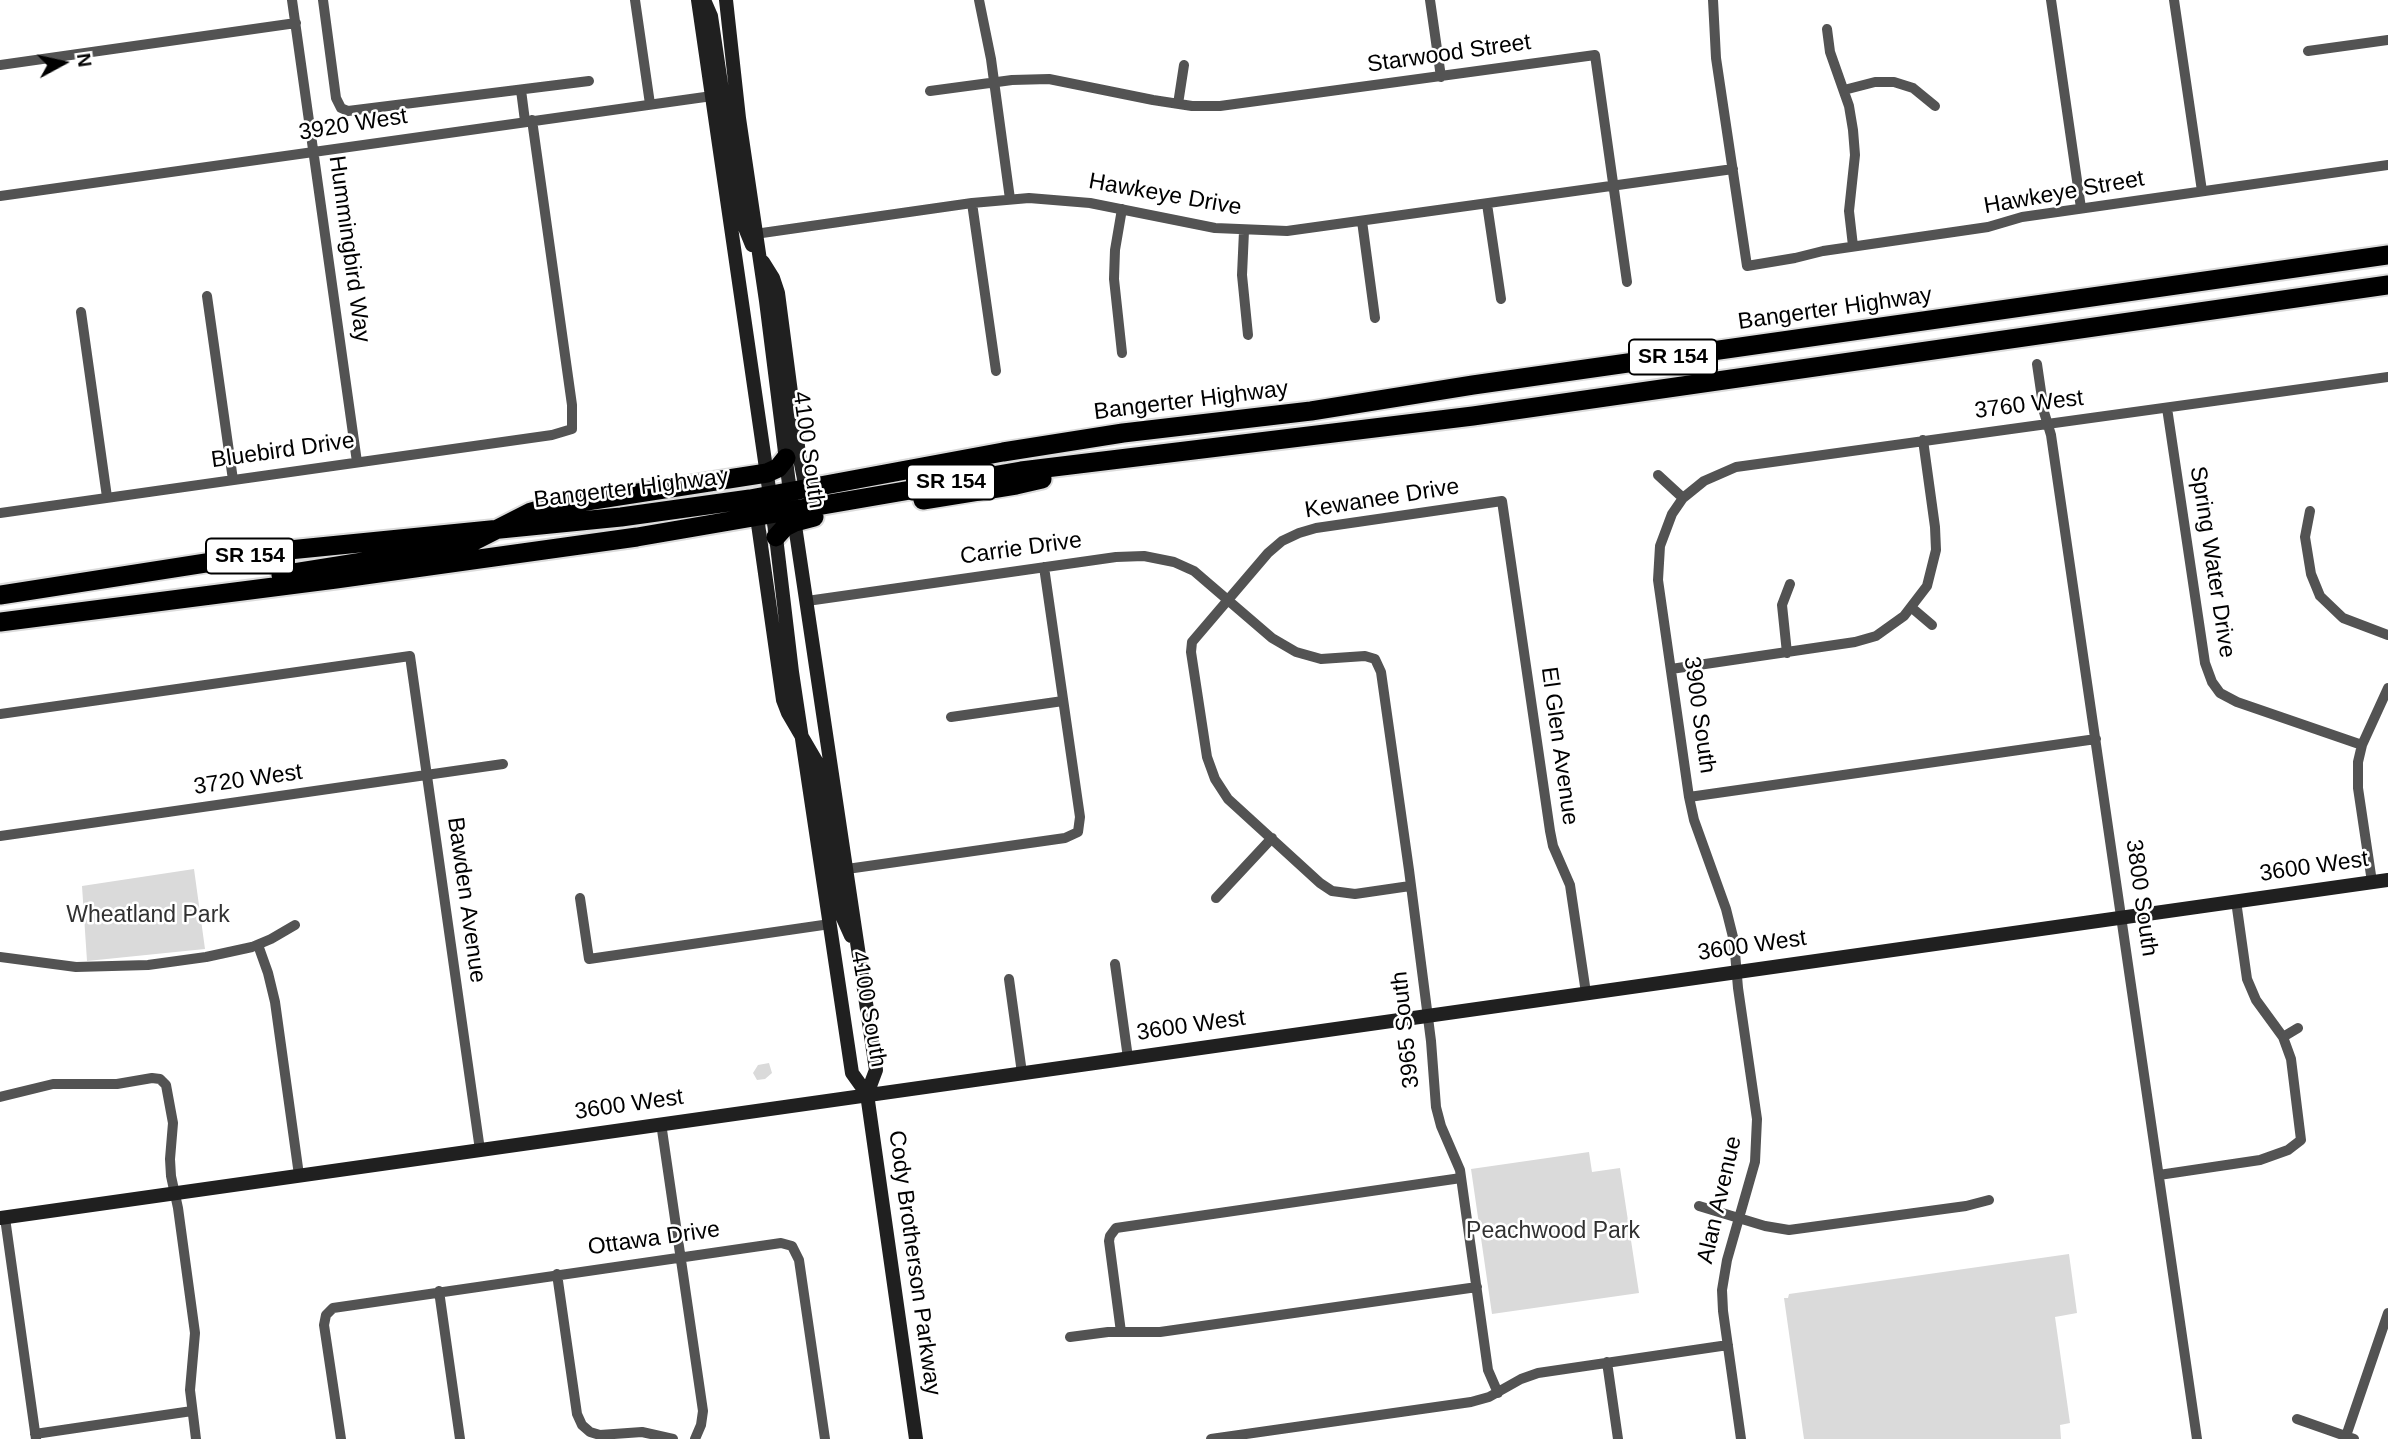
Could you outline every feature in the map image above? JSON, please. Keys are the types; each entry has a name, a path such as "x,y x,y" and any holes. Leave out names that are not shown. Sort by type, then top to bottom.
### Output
{"highway":[{"name":"Bangerter Highway","path":"796,503 1045,444 1311,411 1473,385 2388,255"},
{"name":"Bangerter Highway","path":"0,595 289,550 621,517 796,503 828,504 1074,463 1238,446 1473,416 2388,285"},
{"path":"776,537 785,527 796,503 1016,485 1052,475 1088,453 1101,449 1292,424 1311,411"},
{"path":"245,590 296,571 468,544 548,506 767,473 778,468 786,458"},
{"name":"Bangerter Highway","path":"0,622 637,537 763,506"}],"main road":[{"name":"4100 South","path":"698,0 767,473 763,506 776,537 792,671 852,1073 867,1094"},
{"path":"704,0 711,16 741,218 748,239 773,278 780,301 799,454 796,503"},
{"name":"4100 South","path":"726,0 739,118 786,458 796,503 807,601 876,1070 867,1094"},
{"path":"763,506 783,700 819,766 842,916 859,953"},
{"name":"3600 West","path":"2,1218 2388,880"},
{"name":"Cody Brotherson Parkway","path":"867,1094 916,1439"}],"street":[{"name":"Hummingbird Way","path":"292,0 357,462"},
{"path":"323,0 336,98 341,108 348,111 589,80"},
{"path":"635,0 650,104"},
{"path":"979,0 995,82 1010,199"},
{"path":"1430,0 1440,77"},
{"path":"1713,0 1714,42 1733,169"},
{"path":"2051,0 2081,208"},
{"path":"2174,0 2202,191"},
{"path":"0,65 296,23"},
{"path":"1827,29 1832,59 1851,118 1854,143 1849,204 1853,246"},
{"path":"2308,51 2388,40"},
{"name":"Starwood Street","path":"930,91 1025,79 1060,80 1178,104 1234,106 1595,55 1614,186"},
{"path":"1178,104 1184,65"},
{"path":"1844,90 1870,83 1894,82 1913,88 1936,106"},
{"path":"521,90 529,121"},
{"name":"3920 West","path":"0,196 712,96"},
{"name":"Bluebird Drive","path":"0,513 552,435 572,429 572,405 529,121"},
{"name":"Hawkeye Street","path":"1733,169 1747,266 1853,246 1989,227 2022,217 2388,165"},
{"name":"Hawkeye Drive","path":"755,234 1010,199 1060,199 1207,227 1300,230 1733,169"},
{"path":"1614,186 1627,282"},
{"path":"972,203 996,370"},
{"path":"1488,204 1501,299"},
{"path":"1122,209 1115,250 1114,278 1122,354"},
{"path":"1362,221 1375,317"},
{"path":"1244,230 1243,287 1248,335"},
{"path":"207,296 233,480"},
{"path":"81,312 107,497"},
{"name":"3800 South","path":"2037,364 2044,412 2051,435 2197,1439"},
{"name":"3760 West","path":"1683,498 1704,481 1736,467 2388,377"},
{"name":"Spring Water Drive","path":"2167,408 2205,663 2212,682 2220,693 2236,702 2362,746"},
{"path":"1671,669 1865,640 1886,630 1912,608 1927,586 1936,551 1923,440"},
{"path":"1658,475 1683,498"},
{"name":"3900 South","path":"1683,498 1667,524 1658,557 1658,580 1689,797 1726,909 1734,941 1737,972"},
{"name":"Kewanee Drive","path":"1410,886 1355,894 1338,893 1320,883 1223,793 1211,771 1205,748 1191,645 1194,637 1268,553 1282,541 1299,533 1316,528 1503,501"},
{"name":"El Glen Avenue","path":"1503,501 1550,831 1553,846 1570,885 1586,993"},
{"path":"2309,511 2305,537 2311,575 2320,596 2343,618 2388,635"},
{"name":"Carrie Drive","path":"807,601 1126,556 1154,557 1194,571 1272,638 1296,652 1321,659 1365,656 1375,659"},
{"path":"847,869 1065,838 1078,832 1080,817 1044,567"},
{"path":"1787,653 1782,605 1790,583"},
{"path":"1912,608 1932,625"},
{"name":"Bawden Avenue","path":"0,714 410,656 480,1150"},
{"name":"3965 South","path":"1375,659 1381,672 1409,870 1428,1015 1437,1113 1458,1163 1489,1375 1498,1393"},
{"path":"2372,882 2358,762 2362,746 2388,688"},
{"path":"951,718 1063,702"},
{"path":"1689,797 2096,739"},
{"name":"3720 West","path":"0,836 503,764"},
{"path":"1216,898 1272,838"},
{"path":"580,898 589,959 830,924"},
{"path":"2160,1175 2260,1160 2288,1150 2301,1140 2292,1067 2283,1037 2256,1000 2247,979 2236,901"},
{"path":"0,957 69,967 122,967 206,957 258,945 295,925"},
{"path":"258,945 275,1002 299,1175"},
{"path":"1115,964 1128,1058"},
{"name":"Alan Avenue","path":"1737,972 1758,1133 1752,1177 1723,1279 1723,1311 1741,1439"},
{"path":"1009,979 1023,1073"},
{"path":"2283,1037 2298,1028"},
{"path":"0,1097 53,1084 109,1084 152,1078 160,1079 168,1089 173,1116 170,1159 195,1333 190,1384 196,1439"},
{"path":"661,1124 703,1410 695,1439"},
{"path":"1121,1332 1110,1246 1112,1231 1126,1225 1461,1178"},
{"path":"1699,1206 1773,1228 1796,1230 1966,1206 1989,1200"},
{"path":"2,1218 36,1436 192,1411"},
{"name":"Ottawa Drive","path":"341,1439 324,1325 328,1311 342,1305 775,1243 787,1244 795,1250 799,1260 825,1439"},
{"path":"557,1274 577,1414 581,1423 590,1432 600,1435 642,1432 673,1439"},
{"path":"1070,1337 1121,1332 1160,1332 1477,1287"},
{"path":"439,1291 460,1439"},
{"path":"2297,1419 2350,1437 2388,1313"},
{"path":"1211,1439 1471,1402 1498,1393 1521,1379 1538,1373 1728,1345"},
{"path":"1607,1362 1618,1439"}],"green space":[{"name":"Wheatland Park","path":"194,869 205,949 87,961 82,886"},
{"path":"769,1063 772,1073 765,1079 757,1080 753,1073 758,1065"},
{"name":"Peachwood Park","path":"1589,1152 1592,1172 1620,1168 1639,1293 1492,1314 1471,1169"},
{"path":"2069,1254 2077,1313 2055,1317 2070,1423 2060,1425 2061,1439 1804,1439 1784,1298 1788,1298 1789,1294"}]}
